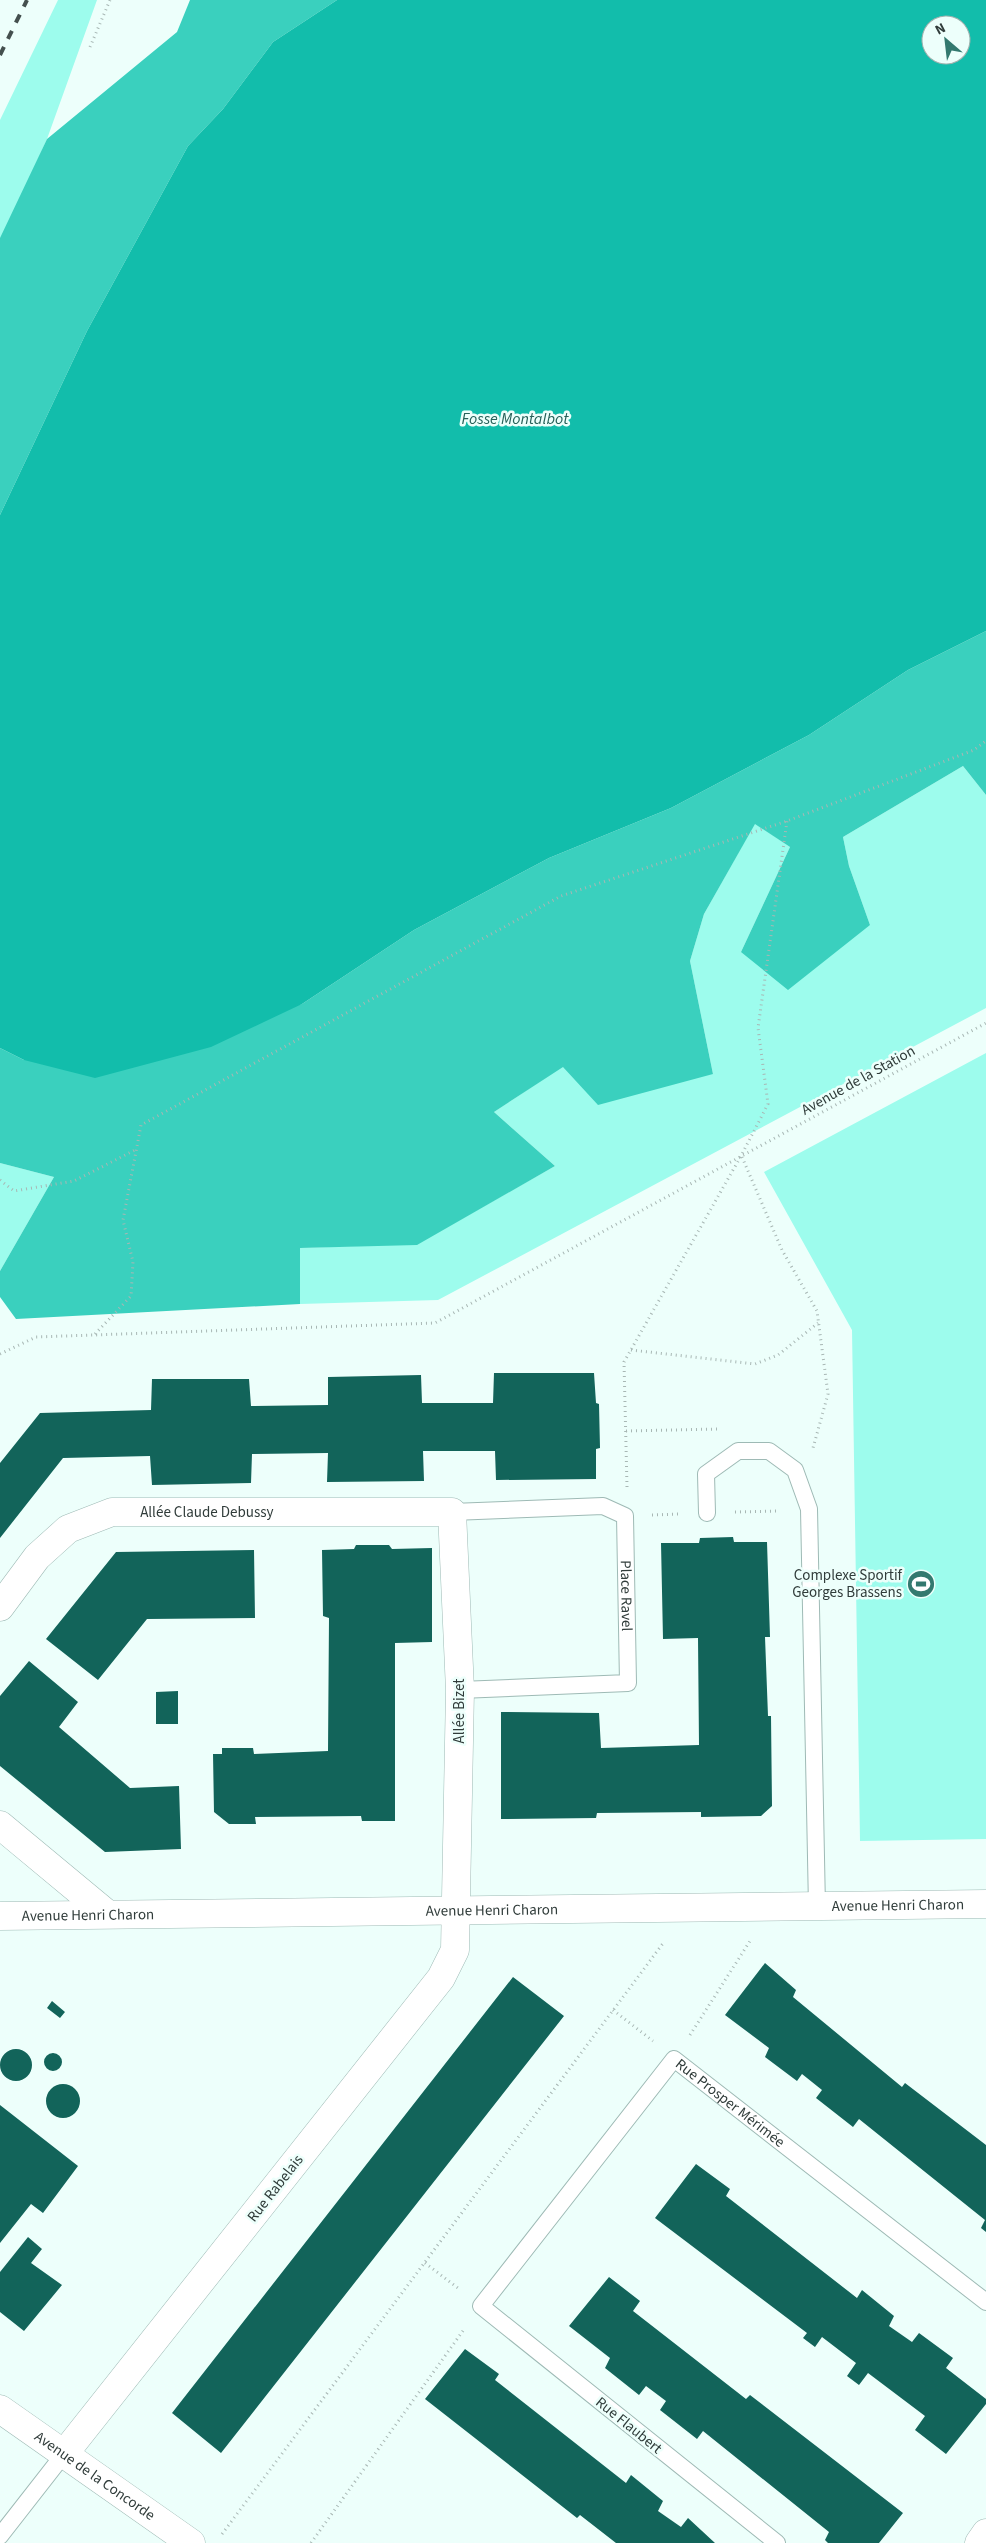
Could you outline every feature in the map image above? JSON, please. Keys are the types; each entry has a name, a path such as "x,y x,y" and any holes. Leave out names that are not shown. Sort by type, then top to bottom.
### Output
{"street":[{"name":"Allée Claude Debussy","path":"0,1607 37,1557 68,1529 112,1512 452,1512"},
{"name":"Allée Bizet","path":"452,1512 460,1690 457,1910"},
{"path":"0,1825 106,1913"},
{"name":"Avenue Henri Charon","path":"0,1916 106,1913 986,1904"},
{"name":"Rue Rabelais","path":"64,2454 441,1978 455,1950 457,1910"},
{"name":"Avenue de la Concorde","path":"0,2409 191,2543"},
{"path":"979,2543 986,2533"}],"lane":[{"path":"707,1513 706,1474 738,1451 769,1451 795,1470 809,1510 817,1907"},
{"path":"452,1512 603,1506 626,1516"},
{"name":"Place Ravel","path":"460,1690 628,1683 626,1516"},
{"name":"Rue Prosper Mérimée","path":"481,2306 674,2059 986,2302"},
{"name":"Rue Flaubert","path":"481,2306 777,2543"},
{"path":"0,2536 64,2454"}],"path":[{"path":"90,47 110,0"},
{"path":"95,1334 131,1296 133,1262 123,1220 141,1125 561,896 787,821 974,750 986,741"},
{"path":"787,821 758,1028 768,1104 741,1156 624,1362 626,1516 809,1510"},
{"name":"Avenue de la Station","path":"0,1354 36,1337 434,1323 986,1024"},
{"path":"0,1180 14,1191 74,1181 137,1149"},
{"path":"741,1156 782,1250 817,1310 828,1394 802,1489"},
{"path":"631,1350 755,1364 778,1356 818,1323"},
{"path":"626,1432 722,1429"},
{"path":"613,2010 674,2059 772,1907"},
{"path":"222,2535 690,1908"},
{"path":"311,2543 481,2306 425,2262"}],"shaded area":[{"path":"58,0 97,0 47,139 0,243 0,120"},
{"path":"190,0 337,0 273,42 223,109 188,146 87,331 0,515 0,238 47,139 177,32"},
{"path":"986,631 986,795 963,766 843,837 849,866 870,925 788,990 741,952 790,847 755,824 704,914 690,961 713,1074 598,1105 563,1067 494,1112 555,1166 417,1245 300,1248 300,1304 16,1319 0,1297 0,1271 54,1177 0,1163 0,1048 24,1060 302,1004 414,930 549,858 671,808 809,735 908,670"},
{"path":"963,766 986,795 986,1008 438,1300 300,1304 299,1248 417,1244 555,1166 494,1112 563,1066 713,1074 690,961 704,914 755,823 790,847 741,952 870,925 849,866 843,837"},
{"name":"Complexe Sportif Georges Brassens","path":"986,1053 986,1839 860,1841 852,1330 764,1172"},
{"path":"0,1163 54,1177 0,1271"}],"water":[{"name":"Fosse Montalbot","path":"337,0 986,0 986,631 908,670 809,735 671,808 549,858 414,930 302,1004 211,1047 95,1078 24,1060 0,1048 0,515 87,331 188,146 223,109 273,42"}],"building":[{"path":"494,1373 594,1373 596,1403 599,1404 600,1448 596,1449 596,1479 496,1480 495,1451 423,1451 424,1481 327,1482 328,1453 252,1454 251,1483 152,1485 150,1456 63,1458 0,1538 0,1463 40,1413 151,1410 152,1379 249,1379 251,1406 328,1405 328,1377 421,1375 422,1403 493,1403"},
{"path":"733,1537 734,1542 767,1542 770,1637 765,1637 768,1716 771,1716 772,1806 761,1816 701,1817 701,1812 597,1813 596,1818 501,1819 501,1712 599,1713 601,1748 699,1745 698,1638 663,1639 661,1543 699,1543 700,1538"},
{"path":"356,1545 389,1545 392,1549 432,1548 432,1642 395,1643 395,1821 362,1821 361,1816 255,1817 256,1824 229,1824 214,1812 213,1754 222,1754 222,1748 253,1748 254,1754 328,1751 329,1618 323,1616 322,1550 354,1549"},
{"path":"254,1550 255,1618 147,1619 98,1680 46,1639 116,1552"},
{"path":"29,1661 78,1702 59,1727 130,1788 179,1786 181,1849 105,1852 0,1766 0,1696"},
{"path":"178,1691 178,1724 156,1724 156,1692"},
{"path":"765,1963 796,1990 793,1997 902,2087 905,2083 986,2145 986,2232 981,2228 985,2220 859,2119 853,2127 816,2098 822,2090 802,2074 797,2081 765,2057 769,2048 725,2015"},
{"path":"513,1977 564,2016 221,2453 172,2413"},
{"path":"52,2001 65,2012 60,2018 47,2008"},
{"path":"16,2049 28,2053 32,2065 28,2077 16,2081 4,2077 0,2065 4,2053"},
{"path":"49,2053 57,2053 62,2058 60,2069 49,2071 44,2066 44,2058"},
{"path":"63,2084 75,2089 80,2101 75,2113 63,2118 51,2113 46,2101 51,2089"},
{"path":"0,2105 78,2166 43,2213 31,2204 0,2243"},
{"path":"696,2164 730,2189 726,2196 857,2298 862,2290 894,2316 889,2326 912,2342 919,2333 953,2358 946,2368 986,2399 986,2404 946,2454 915,2430 925,2416 868,2373 859,2385 847,2376 856,2363 822,2337 815,2347 803,2338 807,2333 655,2218"},
{"path":"28,2237 42,2249 31,2263 62,2285 24,2331 0,2312 0,2272"},
{"path":"609,2277 640,2301 633,2311 746,2399 750,2395 903,2513 879,2543 828,2543 825,2540 829,2532 703,2431 697,2439 660,2410 666,2401 646,2386 639,2395 605,2368 610,2358 569,2326"},
{"path":"465,2349 499,2374 495,2380 626,2483 631,2475 663,2501 658,2511 681,2527 688,2518 715,2543 616,2543 580,2515 577,2518 425,2399"}],"railway":[{"path":"0,55 27,0"}],"place":[{"name":"Complexe Sportif Georges Brassens","path":"921,1584"}]}
